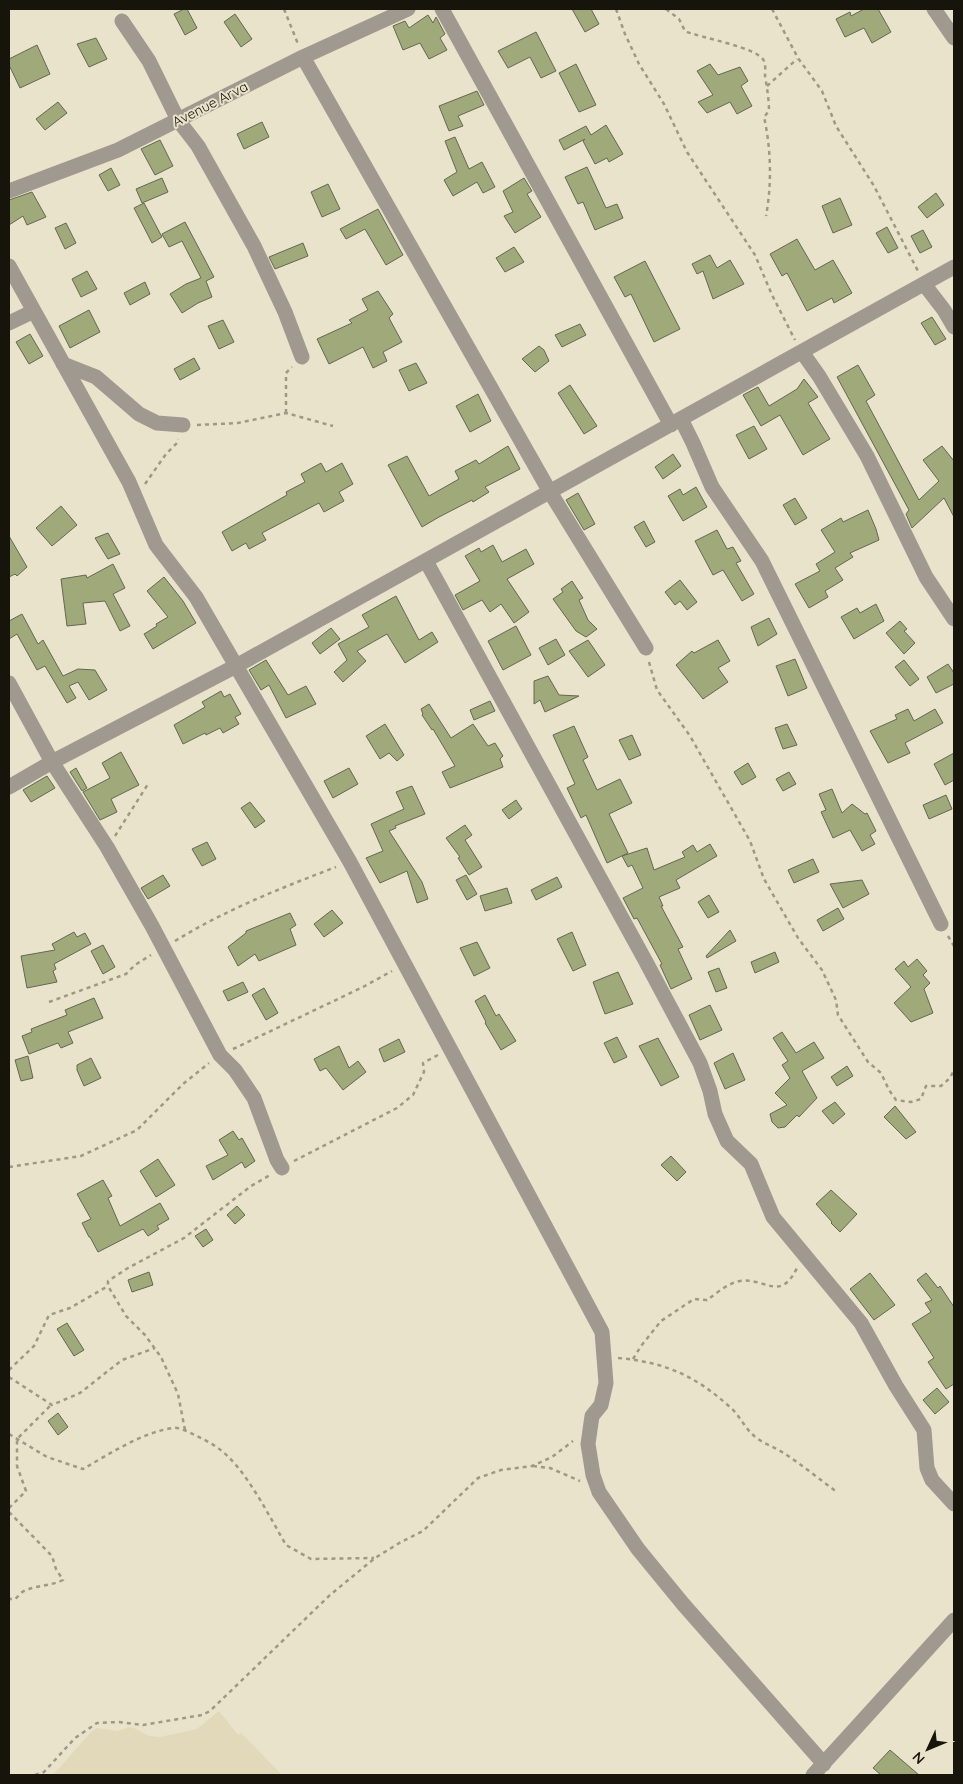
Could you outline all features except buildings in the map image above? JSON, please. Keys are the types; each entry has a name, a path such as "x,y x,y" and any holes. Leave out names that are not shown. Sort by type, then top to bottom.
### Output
{"street":[{"name":"Avenue Arva","path":"9,191 118,150 303,57 408,9"},
{"path":"442,9 676,422 693,443 712,487 762,562 941,924"},
{"path":"934,9 954,38"},
{"path":"122,21 149,61 178,120 198,146 254,246 285,312 302,357"},
{"path":"303,57 550,492 646,648"},
{"path":"9,266 129,482 156,545 196,598 350,862 602,1332 606,1384 601,1405 592,1416 588,1444 593,1475 599,1492 638,1549 683,1604 824,1764"},
{"path":"9,787 52,762 236,666 954,267"},
{"path":"924,284 944,310 954,327"},
{"path":"9,323 34,311"},
{"path":"802,352 867,456 926,577 954,619"},
{"path":"63,364 96,376 139,414 157,423 183,425"},
{"path":"426,561 700,1063 710,1091 715,1114 727,1141 751,1164 771,1215 861,1323 896,1386 924,1430 927,1468 932,1480 954,1504"},
{"path":"9,683 52,762 107,847 220,1055 235,1070 254,1098 277,1160 282,1168"},
{"path":"814,1775 954,1620"}],"path":[{"path":"284,9 303,57"},
{"path":"616,9 639,64 664,104 687,152 755,255 772,295 802,352"},
{"path":"666,9 679,19 685,31 748,50 758,54 764,60 769,111 764,117 769,136 770,155 766,216"},
{"path":"772,9 798,58 822,91 836,126 874,186 924,284"},
{"path":"767,86 798,58"},
{"path":"286,413 286,373 302,357"},
{"path":"136,498 166,454 177,444 183,425 238,423 286,413 332,426"},
{"path":"646,648 657,690 694,743 750,841 764,879 798,938 822,970 836,1000 838,1015 868,1062 881,1074 888,1090 896,1100 911,1102 921,1099 926,1086 941,1086 950,1078 954,1070"},
{"path":"107,847 148,784"},
{"path":"49,1002 126,974 135,965 190,931 240,907 350,862"},
{"path":"9,1168 81,1156 137,1130 183,1084 220,1055 405,965"},
{"path":"185,1430 178,1394 161,1357 145,1335 126,1316 108,1286 108,1281 184,1238 251,1186 397,1108 413,1095 424,1072 423,1063 450,1049"},
{"path":"633,1359 641,1346 662,1322 694,1299 707,1300 730,1284 743,1281 777,1288 789,1282 797,1270 802,1252"},
{"path":"9,1370 34,1346 49,1315 70,1308 108,1286"},
{"path":"9,1508 26,1491 17,1466 17,1439 52,1405 80,1393 122,1360 155,1348"},
{"path":"604,1357 647,1361 675,1370 705,1387 733,1410 744,1426 758,1439 781,1451 837,1492"},
{"path":"9,1377 52,1405"},
{"path":"9,1434 47,1457 83,1469 148,1435 175,1428 185,1430 219,1449 233,1463 247,1480 286,1545 296,1552 311,1559 375,1558"},
{"path":"532,1466 552,1457 576,1438"},
{"path":"35,1775 44,1772 75,1738 97,1723 119,1722 143,1725 202,1715 210,1711 330,1595 375,1558 423,1531 478,1478 501,1470 532,1466 550,1468 577,1479 599,1492"},
{"path":"9,1512 52,1556 56,1569 63,1580 24,1591 15,1599 9,1599"}],"shaded area":[{"path":"219,1711 238,1735 241,1733 282,1775 53,1775 91,1732 97,1728 117,1731 129,1727 149,1736 160,1737 197,1729"}]}
